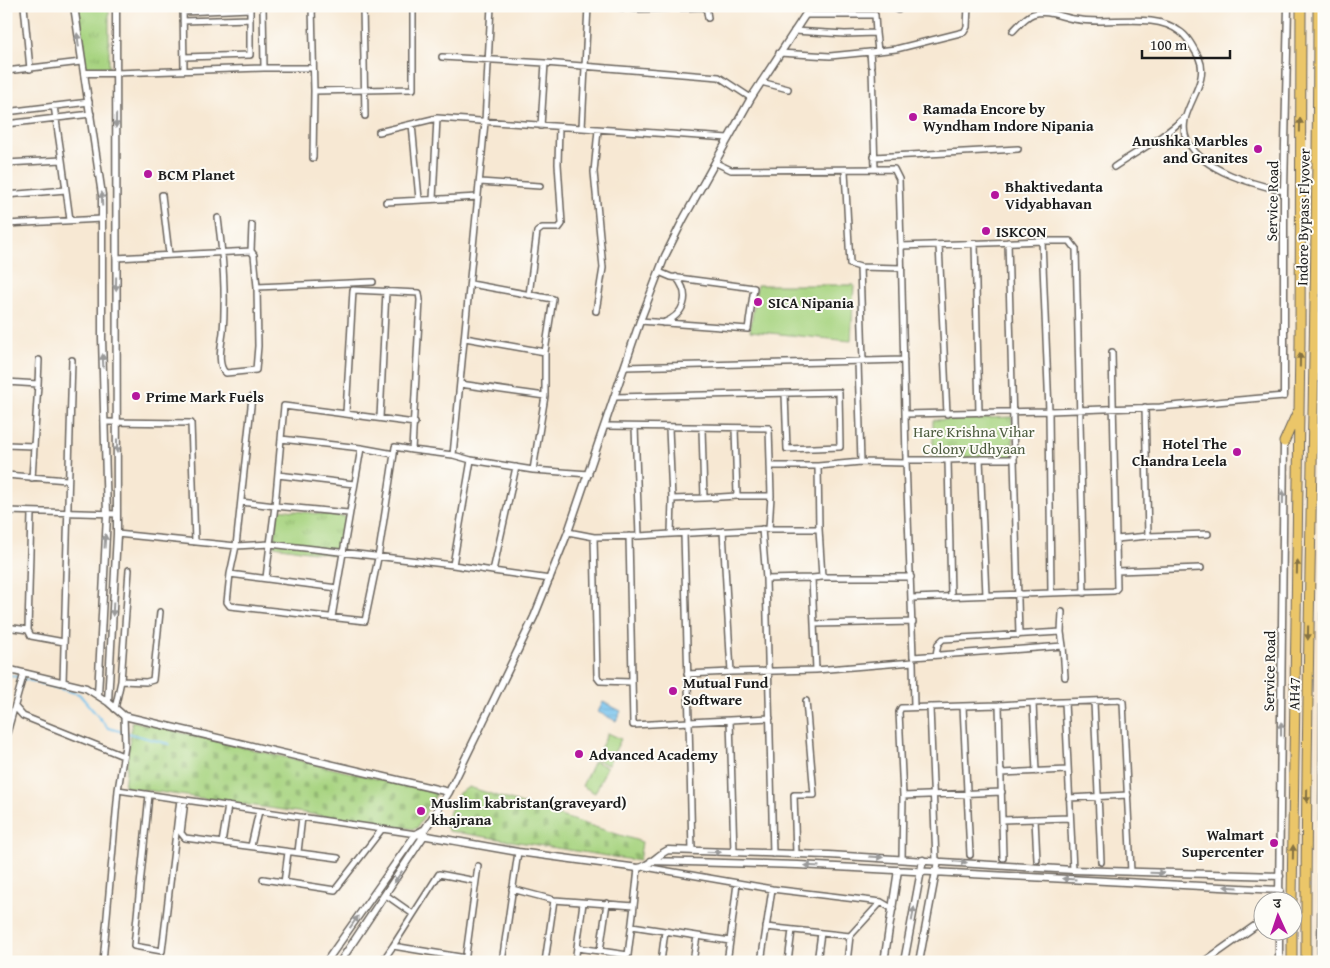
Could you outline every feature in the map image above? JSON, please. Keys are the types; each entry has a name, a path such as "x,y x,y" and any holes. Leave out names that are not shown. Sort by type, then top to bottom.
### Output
{"highway":[{"name":"Indore Bypass Flyover","path":"1299,409 1301,6"},
{"name":"Indore Bypass Flyover","path":"1313,427 1318,213 1318,6"},
{"path":"1316,282 1324,294"},
{"path":"1284,442 1299,409"},
{"name":"AH47","path":"1292,890 1299,409"},
{"name":"AH47","path":"1306,962 1308,665 1313,427"},
{"path":"1292,940 1292,962"}],"street":[{"path":"24,6 30,69"},
{"path":"74,6 81,62 85,73 99,165 102,219 107,514 98,695"},
{"path":"108,702 117,534 116,6"},
{"path":"263,6 264,68"},
{"path":"312,6 313,158"},
{"path":"363,6 365,116"},
{"path":"314,91 412,89 412,6"},
{"path":"453,455 480,182 491,6"},
{"path":"582,128 588,6"},
{"path":"607,6 706,6 708,18"},
{"path":"326,962 416,834 425,829 449,792 530,626 550,579 589,474 640,321 659,272 684,218 728,138 779,53 807,15 811,6"},
{"path":"875,6 878,51"},
{"path":"779,53 830,56 896,49 964,32 967,27 968,6"},
{"name":"Service Road","path":"1284,396 1284,191 1288,6"},
{"path":"184,57 250,55 250,8 183,9 184,70"},
{"path":"1013,30 1034,14 1044,12 1085,21 1150,21 1163,23 1179,30 1185,35 1200,61 1200,84 1184,118 1166,136 1145,146 1114,167"},
{"path":"807,15 875,15"},
{"path":"183,21 250,19"},
{"path":"794,31 845,34 876,33"},
{"path":"870,52 876,169"},
{"path":"442,58 545,63 719,77 751,98"},
{"path":"6,71 81,62"},
{"path":"541,126 545,63"},
{"path":"85,73 313,68"},
{"path":"761,82 788,89"},
{"path":"6,112 89,102"},
{"path":"54,106 70,220"},
{"path":"6,124 91,114"},
{"path":"433,199 437,118"},
{"path":"380,132 437,118 728,138"},
{"path":"1184,118 1187,141 1201,156 1228,175 1284,191"},
{"path":"412,124 419,199"},
{"path":"529,295 537,232 542,228 559,228 562,224 558,164 559,127"},
{"path":"596,310 603,268 594,172 598,130"},
{"path":"874,157 1018,149"},
{"path":"6,163 62,160"},
{"path":"716,162 730,170 894,169 897,172 902,268 905,461 913,622 914,707"},
{"path":"845,170 848,259 852,266 902,268"},
{"path":"480,182 540,186"},
{"path":"6,195 66,190"},
{"path":"162,194 169,254"},
{"path":"386,202 478,197"},
{"path":"116,258 223,251 250,251 254,255 257,287 258,346 256,370 226,372 221,366 224,322 223,251 218,218"},
{"path":"6,224 102,219"},
{"path":"250,251 252,225"},
{"path":"1042,241 1049,412 1051,593"},
{"path":"901,246 1070,241 1076,249 1084,593"},
{"path":"1008,242 1018,635"},
{"path":"975,243 980,413"},
{"path":"939,245 947,414"},
{"path":"860,267 861,462"},
{"path":"640,321 748,329 754,288 676,277 659,272"},
{"path":"662,324 675,318 684,302 685,292 676,277"},
{"path":"257,287 373,282"},
{"path":"471,284 553,299 545,352 545,396 533,470"},
{"path":"346,414 353,290 418,293 420,300 415,423 412,450"},
{"path":"380,418 386,291"},
{"path":"465,338 545,352"},
{"path":"912,598 1084,593 1114,591 1117,588 1112,352"},
{"path":"32,478 39,360"},
{"path":"63,683 67,480 72,360"},
{"path":"625,368 904,360"},
{"path":"6,382 38,384"},
{"path":"104,383 116,383"},
{"path":"460,384 545,396"},
{"path":"615,397 839,392 840,447 788,449 786,394"},
{"path":"905,414 1049,412 1145,407 1284,396"},
{"path":"252,397 236,546 226,602 230,606 365,621 378,558 395,447 453,455 471,460 533,470 589,474"},
{"path":"266,578 284,406 415,423"},
{"path":"1145,407 1148,536"},
{"path":"105,422 191,423 195,542"},
{"path":"606,426 769,428 771,496 769,529"},
{"path":"635,427 639,536"},
{"path":"668,428 672,499 670,534"},
{"path":"702,428 704,498"},
{"path":"735,428 737,496"},
{"path":"281,439 361,448 394,454"},
{"name":"Service Road","path":"1280,890 1284,442"},
{"path":"6,445 34,446"},
{"path":"332,617 348,514 361,448"},
{"path":"980,459 986,595"},
{"path":"770,466 1014,459"},
{"path":"453,565 471,460"},
{"path":"948,460 951,596"},
{"path":"818,466 822,577"},
{"path":"494,571 516,467"},
{"path":"6,475 67,480"},
{"path":"278,475 354,484"},
{"path":"672,499 771,496"},
{"path":"240,502 348,514"},
{"path":"6,511 117,514"},
{"path":"31,513 28,630 31,636 64,642"},
{"path":"568,532 594,536 639,536 762,529 819,528"},
{"path":"762,529 766,579 773,854"},
{"path":"723,532 731,672"},
{"path":"117,534 236,546 270,544 343,554 453,565 550,579"},
{"path":"684,534 692,851"},
{"path":"1116,538 1208,534"},
{"path":"594,536 597,677 600,681 605,682 631,682"},
{"path":"629,536 633,725 770,718"},
{"path":"1118,571 1201,568"},
{"path":"115,709 121,680 129,570"},
{"path":"230,574 337,588"},
{"path":"766,579 911,577"},
{"path":"812,578 816,670"},
{"path":"121,680 146,682 153,680 160,612"},
{"path":"1062,612 1064,677"},
{"path":"1321,962 1324,613"},
{"path":"814,624 913,622"},
{"path":"6,627 28,630"},
{"path":"936,655 938,644 943,639 1062,632"},
{"path":"687,674 816,670 936,655 1063,646"},
{"path":"6,669 23,678 86,688 108,702 124,719 449,792"},
{"path":"6,736 23,678"},
{"path":"902,859 903,796 899,712 901,708 1119,700 1123,702 1130,872"},
{"path":"796,854 794,795 814,795 806,701"},
{"path":"1065,702 1073,870"},
{"path":"1094,702 1101,862"},
{"path":"1033,703 1036,772"},
{"path":"999,705 1003,858"},
{"path":"963,706 970,855"},
{"path":"15,707 23,716 123,756"},
{"path":"920,962 937,861 930,707"},
{"path":"103,962 118,790 125,746 124,719"},
{"path":"730,720 734,852"},
{"path":"1001,773 1068,770"},
{"path":"118,790 416,834 518,852 642,867 772,889 881,902 893,909"},
{"path":"903,796 1002,792"},
{"path":"149,795 134,946 162,950 182,800"},
{"path":"1069,798 1099,798 1128,795"},
{"path":"182,800 182,836 338,858"},
{"path":"222,843 228,806"},
{"path":"251,846 259,811"},
{"path":"298,852 302,817"},
{"path":"1002,820 1070,818"},
{"path":"1035,819 1037,860"},
{"path":"263,879 335,890 382,829"},
{"path":"340,962 425,837 425,829"},
{"path":"627,962 634,906 642,867 668,850 923,860 1073,870 1280,876"},
{"path":"284,882 288,852"},
{"path":"502,962 518,852"},
{"path":"904,962 923,860"},
{"path":"651,861 921,871 1280,890"},
{"path":"393,946 465,960 478,866"},
{"path":"884,962 898,870"},
{"path":"382,962 439,874 476,881"},
{"path":"727,962 737,883"},
{"path":"512,889 554,900 584,904 607,903 634,906"},
{"path":"761,962 772,889"},
{"path":"386,895 413,914"},
{"path":"545,962 554,900"},
{"path":"847,962 850,936 881,902"},
{"path":"600,951 607,903"},
{"path":"575,962 584,904"},
{"path":"632,926 730,940"},
{"path":"766,927 850,936"},
{"path":"1204,962 1252,928"},
{"path":"788,962 792,930"},
{"path":"661,962 665,931"},
{"path":"817,962 821,933"},
{"path":"693,962 697,936"},
{"path":"1279,940 1279,962"},
{"path":"577,948 628,955"}],"green space":[{"path":"78,6 109,6 109,68 85,69"},
{"path":"757,285 854,285 851,341 750,331"},
{"name":"Hare Krishna Vihar Colony Udhyaan","path":"1012,417 1014,460 933,461 933,420"},
{"path":"278,509 347,517 341,556 274,546"},
{"path":"132,721 437,793 417,828 414,829 124,787"},
{"path":"608,733 621,739 608,765 595,759"},
{"path":"594,761 607,767 595,793 582,786"},
{"path":"469,787 642,842 639,861 448,831 447,827 443,826 459,793"}],"water":[{"path":"603,702 621,711 616,721 598,712"}],"waterway":[{"path":"6,674 79,694 108,728 169,744"}],"place":[{"name":"Ramada Encore by Wyndham Indore Nipania","path":"913,117"},
{"name":"Anushka Marbles and Granites","path":"1258,149"},
{"name":"BCM Planet","path":"148,174"},
{"name":"Bhaktivedanta Vidyabhavan","path":"995,195"},
{"name":"ISKCON","path":"986,231"},
{"name":"SICA Nipania","path":"758,302"},
{"name":"Prime Mark Fuels","path":"136,396"},
{"name":"Hotel The Chandra Leela","path":"1237,452"},
{"name":"Mutual Fund Software","path":"673,691"},
{"name":"Advanced Academy","path":"579,754"},
{"name":"Muslim kabristan(graveyard) khajrana","path":"421,811"},
{"name":"Walmart Supercenter","path":"1274,843"}]}
